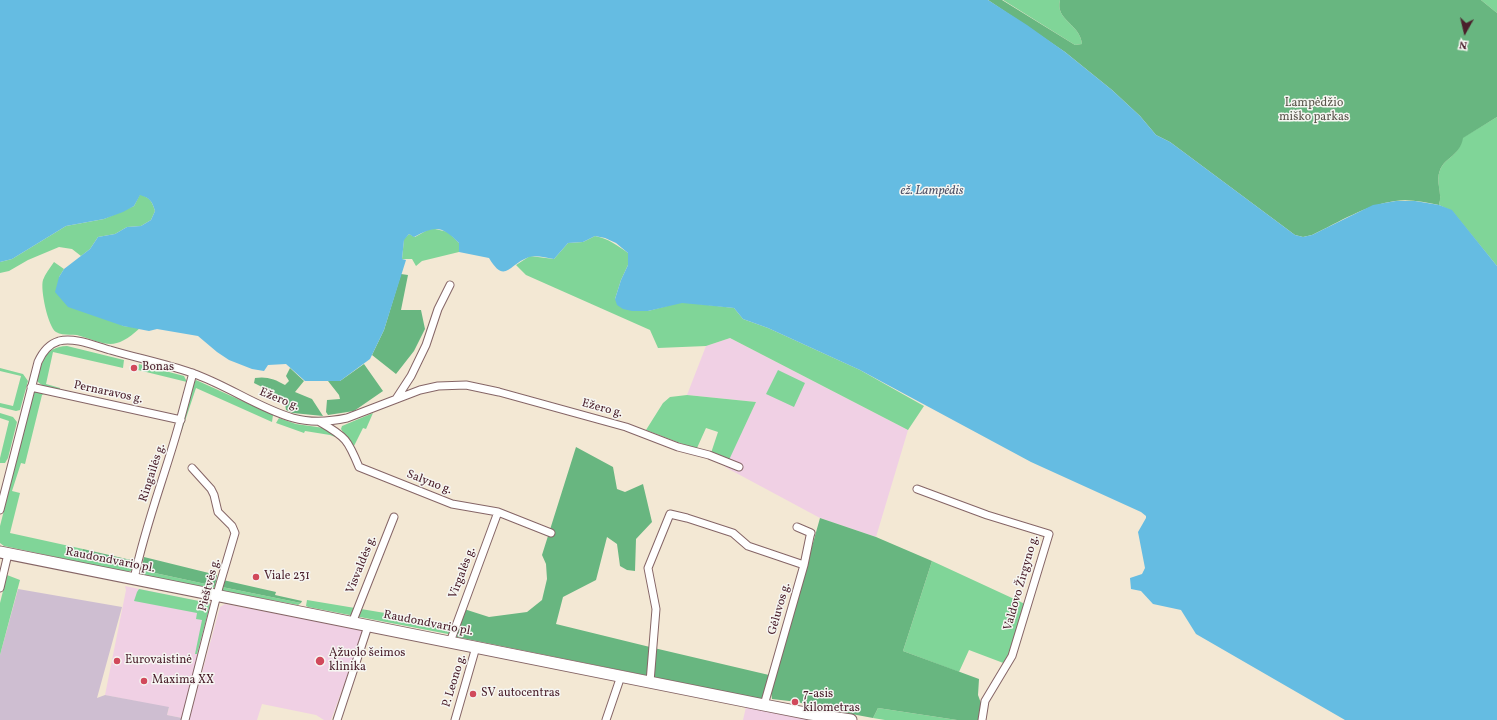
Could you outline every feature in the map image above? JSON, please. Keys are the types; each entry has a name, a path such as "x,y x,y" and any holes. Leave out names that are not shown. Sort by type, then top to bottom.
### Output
{"main road":[{"name":"Raudondvario pl.","path":"4,553 827,718 850,720"}],"street":[{"path":"396,399 411,376 426,345 438,309 450,285"},
{"name":"Ežero g.","path":"0,510 31,387 42,355 54,343 61,341 80,342 193,373 292,418 305,421 320,422 347,418 420,390 438,386 466,385 499,392 626,427 678,447 708,455 739,467"},
{"name":"Ringailės g.","path":"134,580 138,559 158,490 181,420 193,373"},
{"name":"Pernaravos g.","path":"31,387 181,420"},
{"name":"Salyno g.","path":"320,422 339,432 348,442 359,467 452,504 498,512 551,533"},
{"name":"Pieštvės g.","path":"185,720 235,533 232,526 218,512 214,495 192,468"},
{"name":"Valdovo Žirgyno g.","path":"917,489 987,515 1049,534 1012,656 985,701 982,720"},
{"name":"Virgalės g.","path":"450,642 498,512"},
{"path":"650,682 656,609 648,568 670,514 733,533 748,546 804,565"},
{"name":"Visvaldės g.","path":"352,622 394,517"},
{"name":"Gėluvos g.","path":"764,705 804,565 811,533 797,527"},
{"path":"0,588 4,553"},
{"path":"337,720 368,626"},
{"name":"P. Leono g.","path":"455,720 476,647"},
{"path":"606,720 621,676"}],"shaded area":[{"path":"730,338 908,430 876,537 820,518 725,467 756,402 687,395 706,346"},
{"path":"125,586 209,603 210,605 182,718 167,715 169,708 105,695 126,590"},
{"path":"18,589 122,607 97,698 105,695 169,707 167,715 182,718 182,720 0,720 0,655"},
{"path":"225,604 364,630 331,720 324,720 316,715 262,704 257,720 189,720 220,607"},
{"path":"746,707 813,720 743,720"}],"green space":[{"name":"Lampėdžio miško parkas","path":"988,0 1002,0 1075,45 1082,44 1080,37 1077,31 1061,13 1059,7 1060,0 1481,0 1497,13 1497,117 1463,138 1456,153 1442,166 1438,179 1440,196 1439,205 1406,200 1384,203 1363,210 1312,235 1303,237 1295,235 1170,142 1156,135 1140,116 1112,90 1065,52"},
{"path":"1003,0 1060,0 1059,7 1061,13 1077,31 1082,44 1075,45"},
{"path":"1481,0 1497,0 1497,13"},
{"path":"1497,117 1497,266 1452,211 1439,205 1440,197 1438,179 1442,166 1458,149 1462,138"},
{"path":"140,194 150,200 155,211 151,220 141,226 127,227 115,234 98,237 90,249 81,256 72,249 59,247 28,260 9,271 0,273 0,262 12,259 66,226 104,219 134,206"},
{"path":"431,228 448,232 459,243 459,252 422,261 416,266 412,259 402,259 404,239 409,234 415,237"},
{"path":"595,236 609,241 628,253 628,265 615,299 648,311 682,302 734,308 743,319 768,328 860,370 924,406 908,430 730,338 706,346 658,348 650,330 526,275 516,265 530,256 554,259 568,243 583,242"},
{"path":"54,262 64,269 59,277 123,326 140,328 131,336 117,343 110,344 77,335 56,332 50,323 42,285 45,276"},
{"path":"401,274 408,275 401,310 421,310 425,329 414,351 396,374 372,355 384,330"},
{"path":"67,346 124,360 123,368 53,352 46,384 60,388 60,390 39,383 37,381 45,357 53,349"},
{"path":"139,364 184,376 187,382 138,370"},
{"path":"364,364 383,391 354,411 328,415 326,412 327,400 340,399 339,395 328,381 340,381"},
{"path":"0,368 23,374 28,381 20,410 16,411 0,407 0,403 13,406 21,376 0,371"},
{"path":"290,368 304,381 295,392 312,399 323,416 293,413 286,410 284,398 254,383 255,378 263,377 285,385 289,381 286,376"},
{"path":"778,370 805,383 794,407 766,394"},
{"path":"196,380 273,415 272,422 196,388 180,436 194,382"},
{"path":"39,391 66,396 65,398 44,394 42,395 25,464 21,463 12,491 20,493 10,533 83,549 80,557 133,569 131,571 126,572 4,546 0,543 0,526 34,392"},
{"path":"687,395 756,402 729,460 711,453 718,432 706,428 697,448 693,448 646,430 663,403 670,397"},
{"path":"0,413 13,417 17,422 8,458 5,463 0,463 0,458 9,421 0,418"},
{"path":"373,413 366,429 363,428 353,448 341,429 342,426"},
{"path":"279,418 296,424 324,428 336,435 335,437 305,431 304,433 276,423"},
{"path":"576,447 613,467 617,489 625,492 643,484 652,522 636,539 635,571 627,570 620,566 617,544 607,537 596,580 563,597 556,624 769,675 762,699 457,637 456,630 464,609 489,617 527,612 542,600 547,579 546,564 542,555"},
{"path":"820,518 876,537 932,561 903,651 979,679 978,695 982,706 980,720 957,720 878,708 873,718 814,707 798,702 772,699 771,692"},
{"path":"83,549 134,561 133,569 80,557"},
{"path":"144,557 217,575 215,586 141,570"},
{"path":"932,561 1025,604 1006,664 969,650 959,672 903,651"},
{"path":"141,570 215,586 213,589 141,575"},
{"path":"7,575 20,580 0,655 0,603"},
{"path":"223,580 276,592 275,595 302,601 301,603 222,587"},
{"path":"222,587 301,603 298,605 223,591"},
{"path":"139,589 209,603 210,605 197,654 195,654 202,620 196,619 197,613 134,601"},
{"path":"307,600 451,624 450,634 308,607 306,606"},
{"path":"878,708 957,720 885,720 873,718"}],"water":[{"name":"ež. Lampėdis","path":"0,0 988,0 1065,52 1112,90 1140,116 1156,135 1170,142 1295,235 1303,237 1312,235 1373,205 1396,201 1415,201 1439,205 1452,210 1497,266 1497,720 1345,720 1196,634 1181,610 1153,604 1141,591 1131,589 1130,578 1142,574 1145,568 1138,532 1146,516 1141,512 1031,462 860,370 768,328 743,319 734,308 682,303 648,311 632,311 623,309 617,305 615,299 628,265 628,253 616,243 605,238 595,236 583,242 568,243 554,259 532,256 522,260 508,270 503,271 494,266 489,258 459,252 459,243 443,230 428,230 414,237 409,234 404,240 402,259 406,260 384,330 370,359 340,381 305,381 286,364 268,365 264,371 252,369 229,360 198,336 157,329 149,331 123,326 68,307 55,292 59,277 64,269 90,249 98,237 115,234 127,227 141,226 151,220 155,211 150,200 140,195 134,206 123,212 104,219 66,226 12,259 0,262"}],"place":[{"name":"Bonas","path":"134,368"},
{"name":"Viale 231","path":"256,577"},
{"name":"Eurovaistinė","path":"117,661"},
{"name":"Ąžuolo šeimos klinika","path":"320,661"},
{"name":"Maxima XX","path":"144,681"},
{"name":"SV autocentras","path":"473,694"},
{"name":"7-asis kilometras","path":"795,702"}]}
